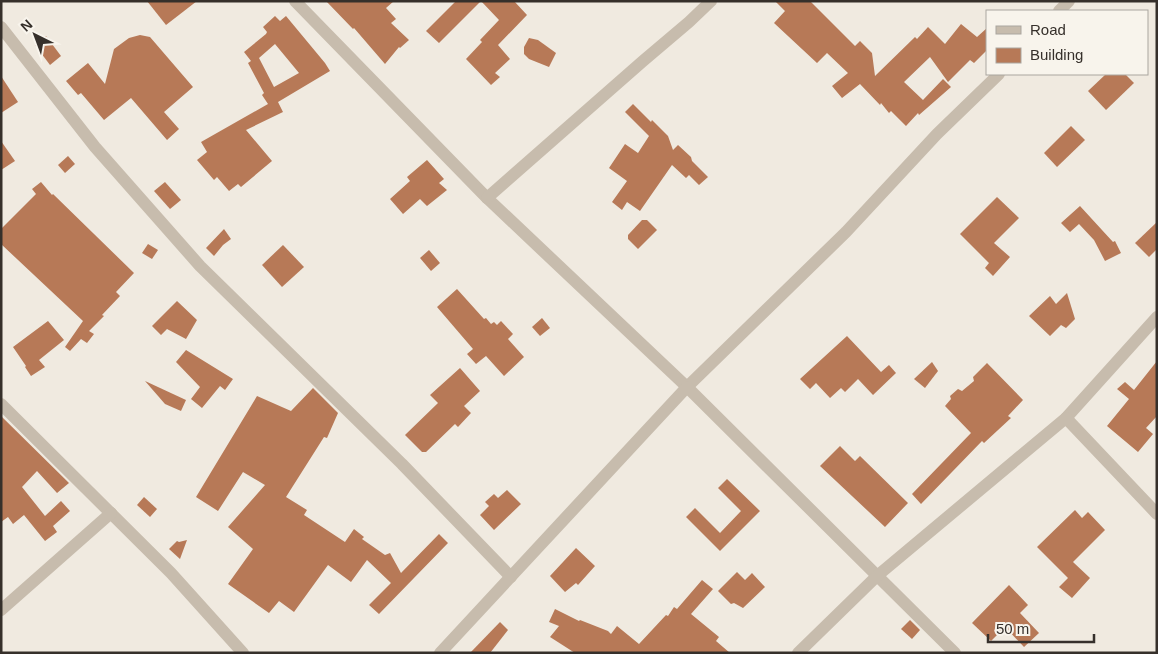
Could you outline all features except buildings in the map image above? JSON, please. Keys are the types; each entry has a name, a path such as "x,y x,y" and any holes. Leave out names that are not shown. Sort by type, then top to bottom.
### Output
{"street":[{"path":"295,1 487,198 687,387 955,653"},
{"path":"487,198 711,1"},
{"path":"1,27 96,147 200,266 402,464 511,578"},
{"path":"440,653 687,387 846,232 937,134 998,75"},
{"path":"798,653 877,576 1066,418 1157,317"},
{"path":"1,404 171,573 243,653"},
{"path":"1066,418 1157,514"},
{"path":"1,610 111,513"}]}
